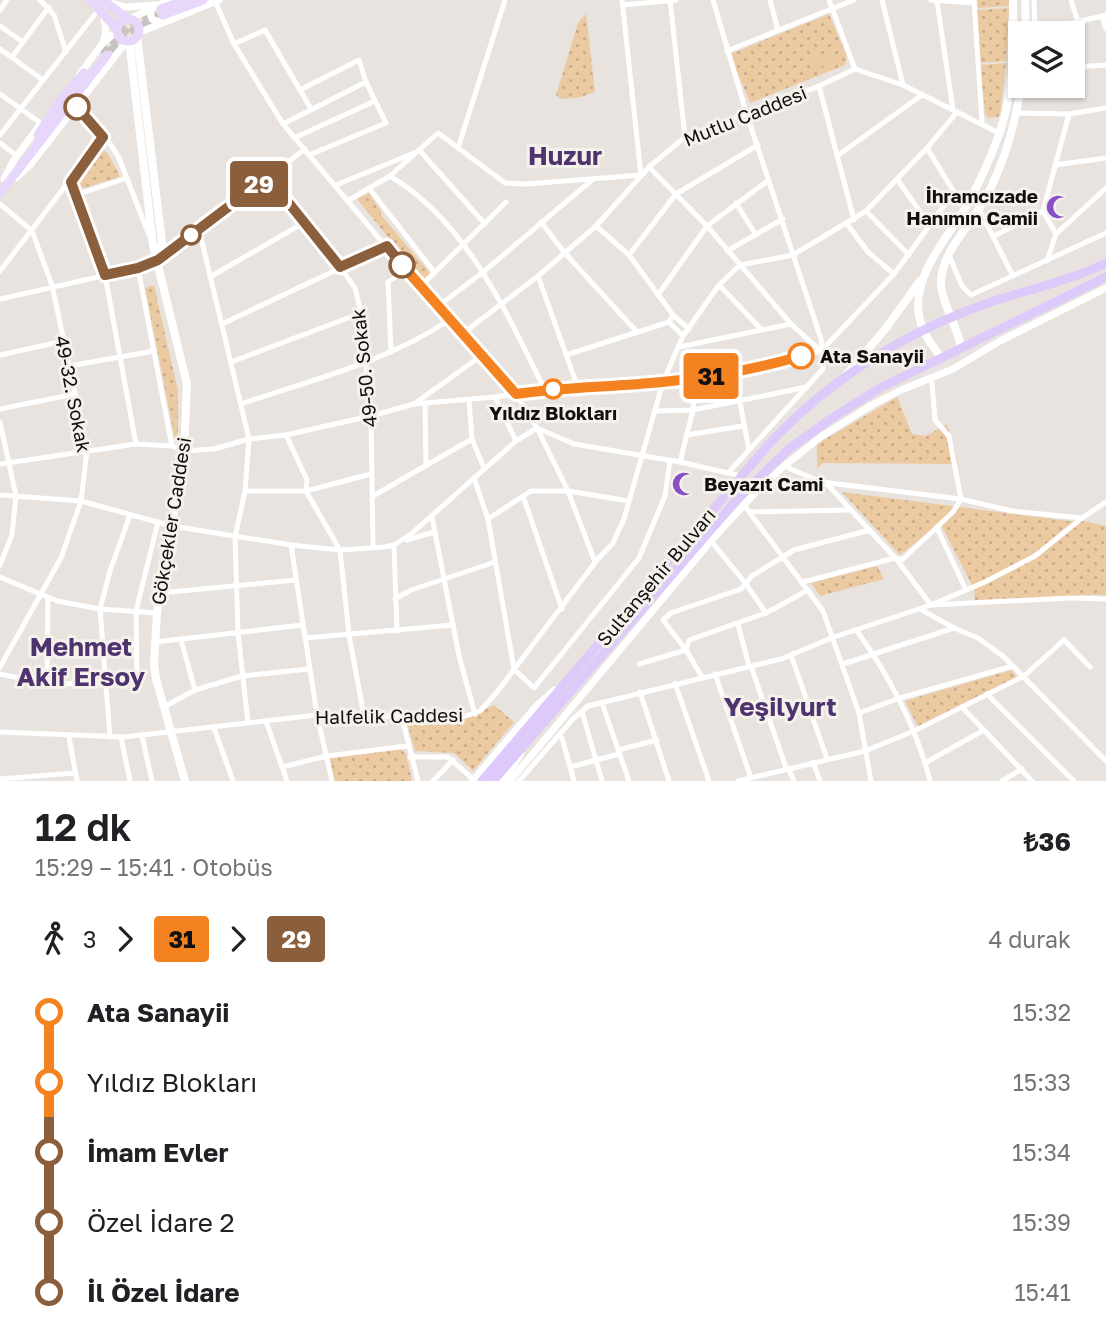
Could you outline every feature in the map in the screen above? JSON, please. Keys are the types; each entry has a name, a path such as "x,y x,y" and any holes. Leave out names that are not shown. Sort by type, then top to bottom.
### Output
{"highway":[{"name":"Sultanşehir Bulvarı","path":"476,781 568,680 741,476 795,417 846,374 923,330 952,317 1083,274 1106,263"},
{"name":"Sultanşehir Bulvarı","path":"493,781 701,539 759,476 789,449 880,388 1106,277"}],"main road":[{"path":"90,0 129,19 137,24 133,37 120,37 102,6"},
{"path":"160,13 186,0"},
{"path":"160,13 203,0"},
{"path":"846,374 886,328 928,270 986,170 1006,111 1012,64 1013,0"},
{"path":"1025,0 1028,21"},
{"path":"117,30 120,22 129,19"},
{"name":"Gökçekler Caddesi","path":"133,37 153,245 187,384 184,451 160,593 155,642 156,679 185,781"},
{"name":"Gökçekler Caddesi","path":"133,37 162,242 158,260"},
{"path":"2,186 60,101 104,52"},
{"path":"961,347 944,299 941,282 949,255 979,209 1005,154 1019,98"},
{"path":"928,270 918,303 923,330 941,357"},
{"name":"Sultanşehir Bulvarı","path":"503,781 527,741"}],"street":[{"path":"0,10 7,0"},
{"path":"40,0 54,15 66,52"},
{"path":"2,186 16,156 104,52 133,37 160,13 169,0"},
{"path":"458,148 505,0"},
{"path":"670,0 684,137"},
{"path":"349,200 390,176 438,132 505,183 641,175 623,3 676,0"},
{"path":"713,0 746,112 821,339 823,369 728,473"},
{"path":"770,0 778,30"},
{"path":"829,0 855,69 902,85 999,133"},
{"path":"727,51 854,0"},
{"path":"882,0 902,85"},
{"path":"1031,21 1034,0"},
{"path":"1071,0 1078,21"},
{"path":"129,19 217,1 234,44 283,124 437,307 516,394 537,428 568,491 596,562"},
{"path":"740,265 793,255 854,220 927,148 955,111 934,1 974,1 982,123"},
{"path":"102,6 160,13"},
{"path":"102,6 106,30 104,52"},
{"path":"0,135 102,6"},
{"path":"12,57 49,7"},
{"path":"1082,21 1104,15 1106,29"},
{"path":"0,26 23,42"},
{"path":"2,186 30,165 76,106 117,30"},
{"path":"234,44 265,30 311,109"},
{"path":"0,48 43,80"},
{"path":"0,299 52,285 138,268 158,260 268,177 307,152 386,123 366,82 359,60 300,90"},
{"path":"1085,66 1106,65"},
{"name":"Mutlu Caddesi","path":"462,334 538,276 596,226 641,175 684,137 818,86 855,69"},
{"path":"283,124 366,82"},
{"path":"818,86 854,220"},
{"path":"0,94 42,124"},
{"path":"837,156 922,95"},
{"path":"294,138 375,101"},
{"path":"76,106 119,158 153,245"},
{"path":"1016,113 1069,114 1106,108"},
{"path":"1056,234 1043,211 1069,114"},
{"path":"0,271 103,137"},
{"path":"0,143 16,156"},
{"path":"629,255 676,194 758,145"},
{"path":"927,148 954,192 969,201"},
{"path":"336,185 420,150"},
{"path":"420,150 485,224"},
{"path":"1055,165 1106,158"},
{"path":"649,167 707,226 791,324 821,351"},
{"path":"390,176 414,190 440,216 462,245 502,304 545,390"},
{"name":"49-50. Sokak","path":"268,177 355,288 361,313 371,416 373,547"},
{"path":"76,195 127,178"},
{"path":"437,307 594,179"},
{"path":"897,179 930,226"},
{"path":"659,295 707,226 769,180"},
{"path":"71,182 105,275 136,444"},
{"path":"369,188 435,273"},
{"path":"1046,261 1056,234 1106,188"},
{"path":"0,464 136,444 172,446 184,451 214,449 249,439 286,435 371,416 414,404 545,390 695,379 761,367 821,351 894,274 954,192"},
{"path":"421,287 506,202"},
{"path":"736,203 756,235"},
{"name":"49-32. Sokak","path":"0,204 32,231 52,285 87,450 81,501 61,558 0,667"},
{"path":"979,209 1013,276"},
{"path":"866,211 909,255"},
{"path":"994,236 1043,211"},
{"path":"727,251 783,219"},
{"path":"210,277 305,222"},
{"path":"541,222 564,253 636,331"},
{"path":"847,225 868,252 894,274"},
{"path":"596,226 629,255 673,316 689,329"},
{"path":"199,229 249,439 245,491 235,537 238,633 248,723"},
{"path":"949,255 962,286 971,295 1106,233"},
{"path":"222,324 387,246"},
{"name":"Halfelik Caddesi","path":"0,732 69,737 121,737 317,715 460,718 475,713 498,692 618,535 663,382 683,336 719,285 740,265"},
{"path":"138,268 172,446"},
{"name":"49-50. Sokak","path":"391,352 388,282 406,270"},
{"path":"538,276 578,388"},
{"path":"719,285 762,330"},
{"name":"Sultanşehir Bulvarı","path":"510,781 711,541 784,467 822,436 872,405 947,371 1106,288"},
{"path":"231,362 361,313"},
{"path":"566,355 636,331 669,323 673,316"},
{"path":"241,404 391,352 428,334 449,320"},
{"path":"669,323 683,336"},
{"path":"679,346 791,324"},
{"path":"0,355 64,341"},
{"path":"961,347 968,360"},
{"path":"69,366 154,351"},
{"path":"414,404 481,356"},
{"path":"941,357 947,371"},
{"path":"680,462 693,410 695,379"},
{"path":"803,582 895,558 902,560 953,512 961,499 949,436 935,419 932,383 928,379"},
{"path":"654,411 693,410 807,387"},
{"path":"0,409 75,394"},
{"path":"495,397 516,441"},
{"path":"469,400 472,439 484,468"},
{"path":"740,402 749,451"},
{"path":"425,404 426,466"},
{"path":"0,422 16,496 12,535 0,565"},
{"path":"686,435 743,426"},
{"path":"0,495 81,501 172,526 291,545 340,550 394,545 432,517 516,441 537,428"},
{"path":"537,428 574,444 670,460 741,476"},
{"path":"286,435 307,480 306,491 340,550 349,635 364,716"},
{"path":"373,496 472,439"},
{"path":"474,478 488,519 514,669 534,688 639,558 665,496 670,460"},
{"path":"784,467 827,484 895,558 931,605"},
{"path":"245,491 306,491 371,474"},
{"path":"821,482 961,499 1012,510 1082,518"},
{"path":"488,519 531,491 568,491 629,501"},
{"path":"523,496 562,609"},
{"path":"519,781 588,706 791,655 834,637 931,605 1035,556 1106,502"},
{"path":"744,505 823,611 859,713 871,781"},
{"path":"749,512 849,510"},
{"path":"110,737 100,609 130,515"},
{"path":"432,517 453,625 475,713"},
{"path":"137,681 136,611 158,522"},
{"path":"937,528 967,590"},
{"path":"702,677 663,620 671,613 736,591 752,576 783,555 870,530"},
{"path":"401,541 434,532"},
{"path":"711,541 766,613"},
{"path":"291,545 309,669 332,781"},
{"path":"394,545 397,631"},
{"path":"395,599 411,590 495,562"},
{"path":"0,577 48,599 100,609 157,613"},
{"path":"160,593 296,580"},
{"path":"686,650 689,640 766,613 808,590"},
{"path":"931,605 1070,598 1106,599"},
{"path":"47,684 48,599"},
{"path":"920,609 978,638 1013,666 1106,761"},
{"path":"738,624 750,666 794,781"},
{"path":"155,642 303,625"},
{"path":"305,638 453,625"},
{"path":"843,664 954,628"},
{"path":"858,631 900,698 930,781"},
{"path":"181,640 195,690"},
{"path":"738,781 766,778 787,768 865,751 914,731 1024,676 1064,640 1090,667"},
{"path":"639,664 686,650"},
{"path":"791,655 827,759"},
{"path":"859,713 900,698 1013,666"},
{"path":"164,707 195,690 242,676 309,669"},
{"path":"0,674 47,684 106,683"},
{"path":"715,674 751,778"},
{"path":"675,683 709,781"},
{"path":"640,692 669,781"},
{"path":"987,695 1074,781"},
{"path":"603,703 629,781"},
{"path":"962,707 1032,781"},
{"path":"582,712 602,781"},
{"path":"402,718 418,781"},
{"path":"266,721 284,780"},
{"path":"214,728 233,781"},
{"path":"925,762 984,730"},
{"path":"559,735 574,781"},
{"path":"142,736 152,781"},
{"path":"69,737 77,781"},
{"path":"121,737 130,781"},
{"path":"570,767 657,740"},
{"path":"282,767 327,756 408,746"},
{"path":"410,757 448,757 476,781"},
{"path":"433,781 453,760"},
{"path":"813,762 820,781"},
{"path":"1002,781 1022,769"},
{"path":"0,779 75,773"}],"shaded area":[{"path":"977,0 1009,0 1009,6 978,8"},
{"path":"1009,8 1006,61 980,63 977,10"},
{"path":"586,14 595,92 581,97 560,99 556,95 578,23"},
{"path":"829,14 847,56 845,65 750,103 730,54"},
{"path":"831,51 836,61 814,70 809,59"},
{"path":"1006,63 1000,114 998,117 988,118 985,113 980,65"},
{"path":"103,150 108,154 119,177 77,190 76,181"},
{"path":"369,193 381,215 430,273 423,280 357,199"},
{"path":"154,285 178,391 178,439 175,440 145,288"},
{"path":"897,397 912,434 926,436 947,424 958,464 823,463 817,469 817,444"},
{"path":"842,492 1085,521 1106,526 1106,595 1080,595 1078,601 975,600 974,589 940,523 900,555"},
{"path":"877,566 884,579 820,596 811,583"},
{"path":"1011,670 1017,677 918,727 905,701"},
{"path":"494,705 514,722 473,771 454,753 415,751 407,723 410,720 460,721"},
{"path":"401,749 406,754 412,781 334,781 330,758"}],"tunnel":[{"path":"101,53 128,27 156,12"},
{"path":"111,51 132,32 159,17"}],"bus line":[{"name":"29","path":"77,107 103,137 71,182 105,275 138,268 158,260 268,177 340,267 387,246 402,265"},
{"name":"31","path":"402,265 516,394 695,379 761,367 801,356"}],"place":[{"name":"İhramcızade Hanımın Camii","path":"1058,207"},
{"name":"Ata Sanayii","path":"801,356"},
{"name":"Yıldız Blokları","path":"553,389"},
{"name":"Beyazıt Cami","path":"684,484"}],"district":[{"name":"Huzur","path":"565,156"},
{"name":"Mehmet Akif Ersoy","path":"81,662"},
{"name":"Yeşilyurt","path":"780,707"}]}
